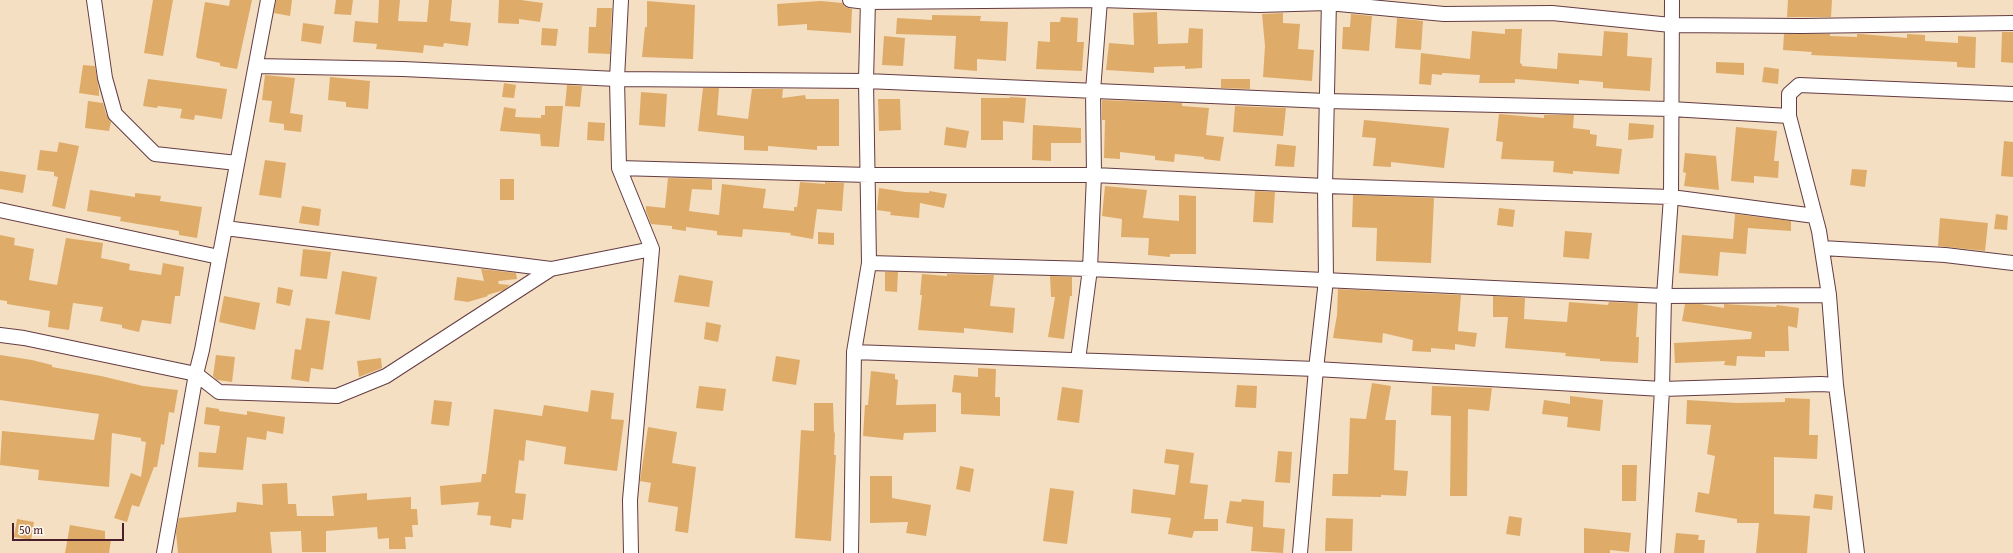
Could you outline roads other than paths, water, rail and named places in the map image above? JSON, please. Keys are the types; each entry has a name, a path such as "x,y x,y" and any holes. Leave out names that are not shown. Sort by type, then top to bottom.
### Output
{"street":[{"path":"94,0 105,78 115,114 155,154 237,164"},
{"path":"164,553 196,374 268,0"},
{"path":"621,0 617,79 619,168 652,249 630,500 630,553"},
{"path":"850,0 1100,0 1259,5 1328,1 1444,14 1552,13 1671,25 1802,26 2013,23"},
{"path":"1078,360 1090,268 1094,175 1093,91 1100,0"},
{"path":"1653,553 1662,389 1664,296 1671,197 1672,0"},
{"path":"851,553 854,352 869,263 866,81 868,1"},
{"path":"1300,553 1316,369 1326,280 1324,186 1328,1"},
{"path":"256,66 403,69 617,79 866,81 1326,101 1671,109 1789,116"},
{"path":"1857,553 1836,385 1829,295 1822,248 1815,216 1789,116 1789,94 1799,85 2013,94"},
{"path":"619,168 868,175 1094,175 1324,186 1671,197 1815,216"},
{"path":"0,210 219,257"},
{"path":"225,228 551,269 652,249"},
{"path":"1822,248 1945,256 2013,263"},
{"path":"869,263 1090,268 1664,296 1829,295"},
{"path":"0,335 24,338 196,374 219,392 337,396 386,376 551,269"},
{"path":"854,352 1316,369 1662,389 1821,384 1836,385"}]}
